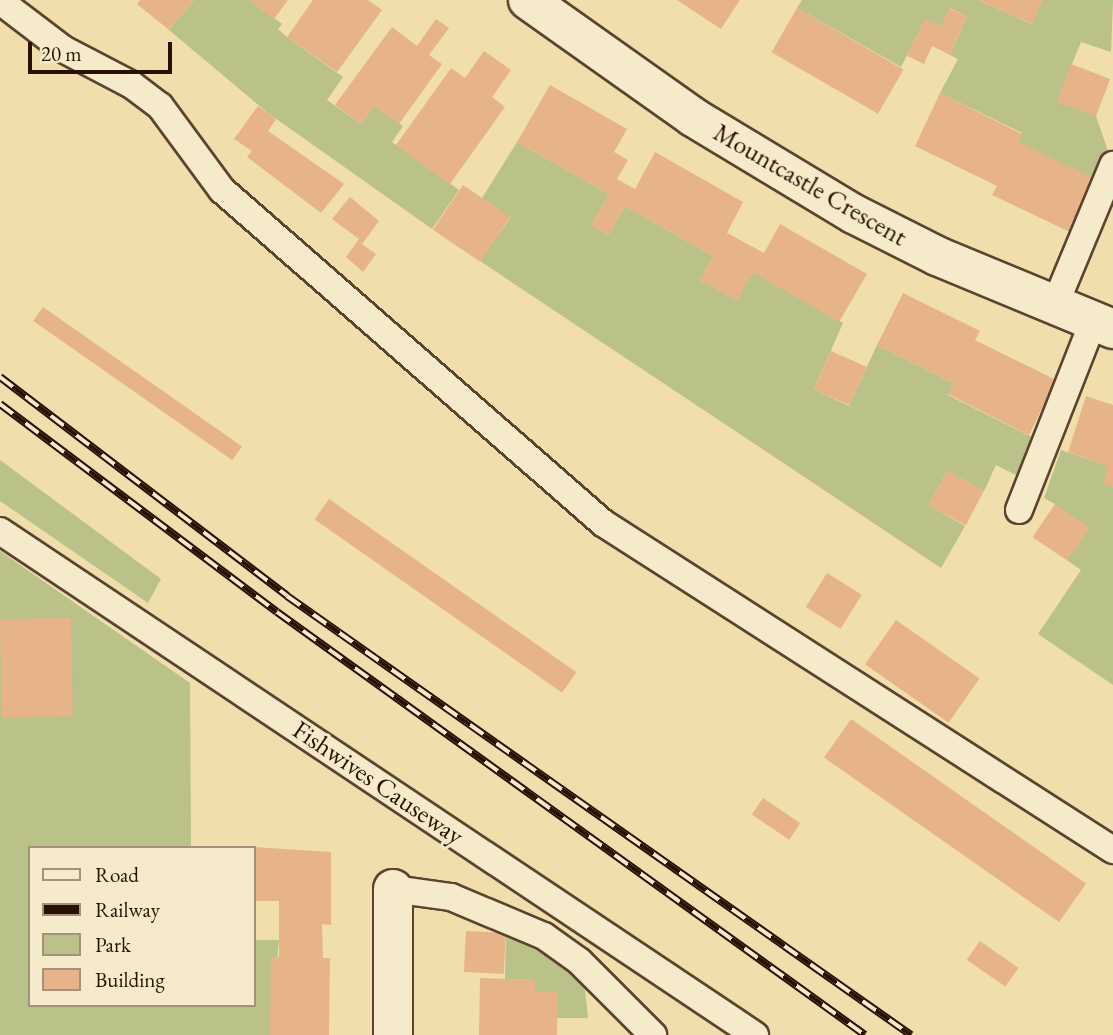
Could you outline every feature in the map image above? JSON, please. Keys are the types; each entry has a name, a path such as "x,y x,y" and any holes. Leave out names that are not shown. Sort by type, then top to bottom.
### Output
{"street":[{"name":"Mountcastle Crescent","path":"528,0 649,88 768,165 937,256 1054,307 1103,325"},
{"path":"393,889 393,1035"}],"lane":[{"path":"0,1 64,49 132,85 159,106 222,191 603,523 1113,850"},
{"path":"1054,307 1113,165"},
{"path":"1019,510 1103,325"},
{"name":"Fishwives Causeway","path":"0,531 755,1035"},
{"path":"393,889 451,897 544,936 579,961 653,1035"}],"green space":[{"path":"194,0 249,0 282,24 278,29 287,37 343,77 327,100 361,124 374,106 403,126 392,142 459,190 432,229 268,113 169,30"},
{"path":"802,0 978,0 1032,24 1042,0 1113,0 1111,52 1081,42 1057,101 1096,116 1109,154 1098,181 1018,142 1022,133 940,93 958,59 950,55 967,16 950,8 941,27 925,20 901,67 797,8"},
{"path":"517,142 609,194 591,225 608,235 625,206 713,256 700,280 736,300 753,272 843,323 814,389 849,406 877,345 953,383 948,395 1034,438 1018,476 996,465 984,491 947,471 929,505 965,526 941,568 480,261 510,218 482,198"},
{"path":"1061,450 1109,466 1113,488 1113,685 1038,634 1081,570 1068,561 1055,504 1044,498"},
{"path":"0,460 161,579 148,603 0,501"},
{"path":"0,551 190,683 191,846 28,846 28,1007 256,1007 256,940 279,940 270,1035 0,1035"},
{"path":"506,933 568,968 585,990 588,1018 557,1018 535,991 535,980 505,979"}],"building":[{"path":"140,0 194,0 169,30 137,4"},
{"path":"249,0 288,0 274,19"},
{"path":"313,0 368,0 382,10 337,72 287,37"},
{"path":"677,0 740,0 721,29"},
{"path":"978,0 1042,0 1033,24"},
{"path":"797,8 904,70 878,114 772,52"},
{"path":"949,8 967,16 950,55 932,46 924,64 907,56 925,19 941,27"},
{"path":"436,19 449,28 429,55 442,64 399,124 374,106 361,124 335,105 392,27 417,46"},
{"path":"484,51 511,70 492,97 505,107 450,184 396,145 451,68 465,78"},
{"path":"1071,64 1110,79 1096,116 1057,101"},
{"path":"550,85 627,129 614,152 628,160 617,179 635,189 655,152 743,202 727,233 764,253 780,224 867,274 839,322 753,272 737,301 700,280 713,256 625,206 608,235 591,225 609,194 517,142"},
{"path":"940,93 1022,134 1018,142 1096,179 1070,232 992,195 997,186 915,146"},
{"path":"258,106 276,119 268,131 344,184 321,213 247,157 252,151 234,139"},
{"path":"463,185 510,217 480,262 433,230"},
{"path":"350,197 379,221 362,244 376,254 363,272 346,257 359,239 332,219"},
{"path":"903,293 980,331 975,340 1056,380 1029,435 948,394 953,383 877,345"},
{"path":"43,307 242,446 232,460 33,321"},
{"path":"831,351 867,367 850,405 814,389"},
{"path":"1086,396 1113,405 1113,488 1103,484 1108,466 1068,452"},
{"path":"947,471 984,491 966,525 929,505"},
{"path":"329,499 576,672 562,693 315,519"},
{"path":"1055,504 1090,527 1067,561 1033,537"},
{"path":"827,573 862,595 841,629 806,607"},
{"path":"71,618 73,716 2,717 0,619"},
{"path":"896,620 980,679 949,723 865,664"},
{"path":"851,719 1086,884 1059,922 824,758"},
{"path":"763,798 800,823 789,840 752,815"},
{"path":"256,847 331,852 331,925 322,924 323,958 330,958 329,1035 270,1035 271,957 279,957 279,901 256,901"},
{"path":"466,931 506,933 504,974 464,972"},
{"path":"980,941 1019,968 1005,987 967,960"},
{"path":"480,978 535,980 535,991 558,992 557,1035 479,1035"}],"railway":[{"path":"0,377 287,596 911,1035"},
{"path":"0,404 277,612 865,1035"}]}
